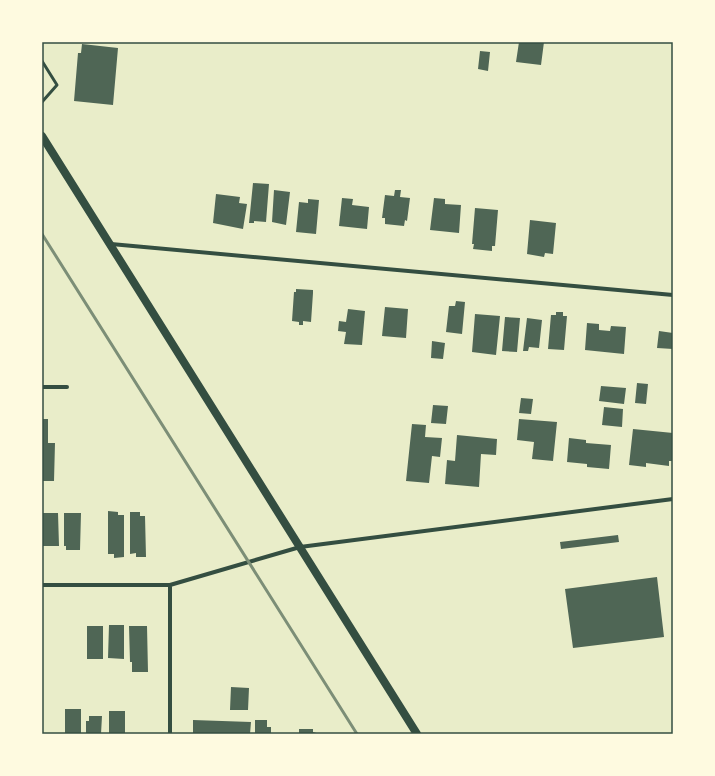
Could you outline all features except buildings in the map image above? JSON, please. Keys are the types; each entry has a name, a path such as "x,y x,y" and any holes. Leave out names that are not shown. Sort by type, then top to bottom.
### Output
{"main road":[{"path":"42,136 417,734"}],"street":[{"path":"110,244 673,295"},
{"path":"42,387 67,387"},
{"path":"42,585 170,585 300,547 673,499"},
{"path":"170,585 170,734"}],"lane":[{"path":"42,61 57,85 42,102"}],"railway":[{"path":"42,234 357,734"}]}
